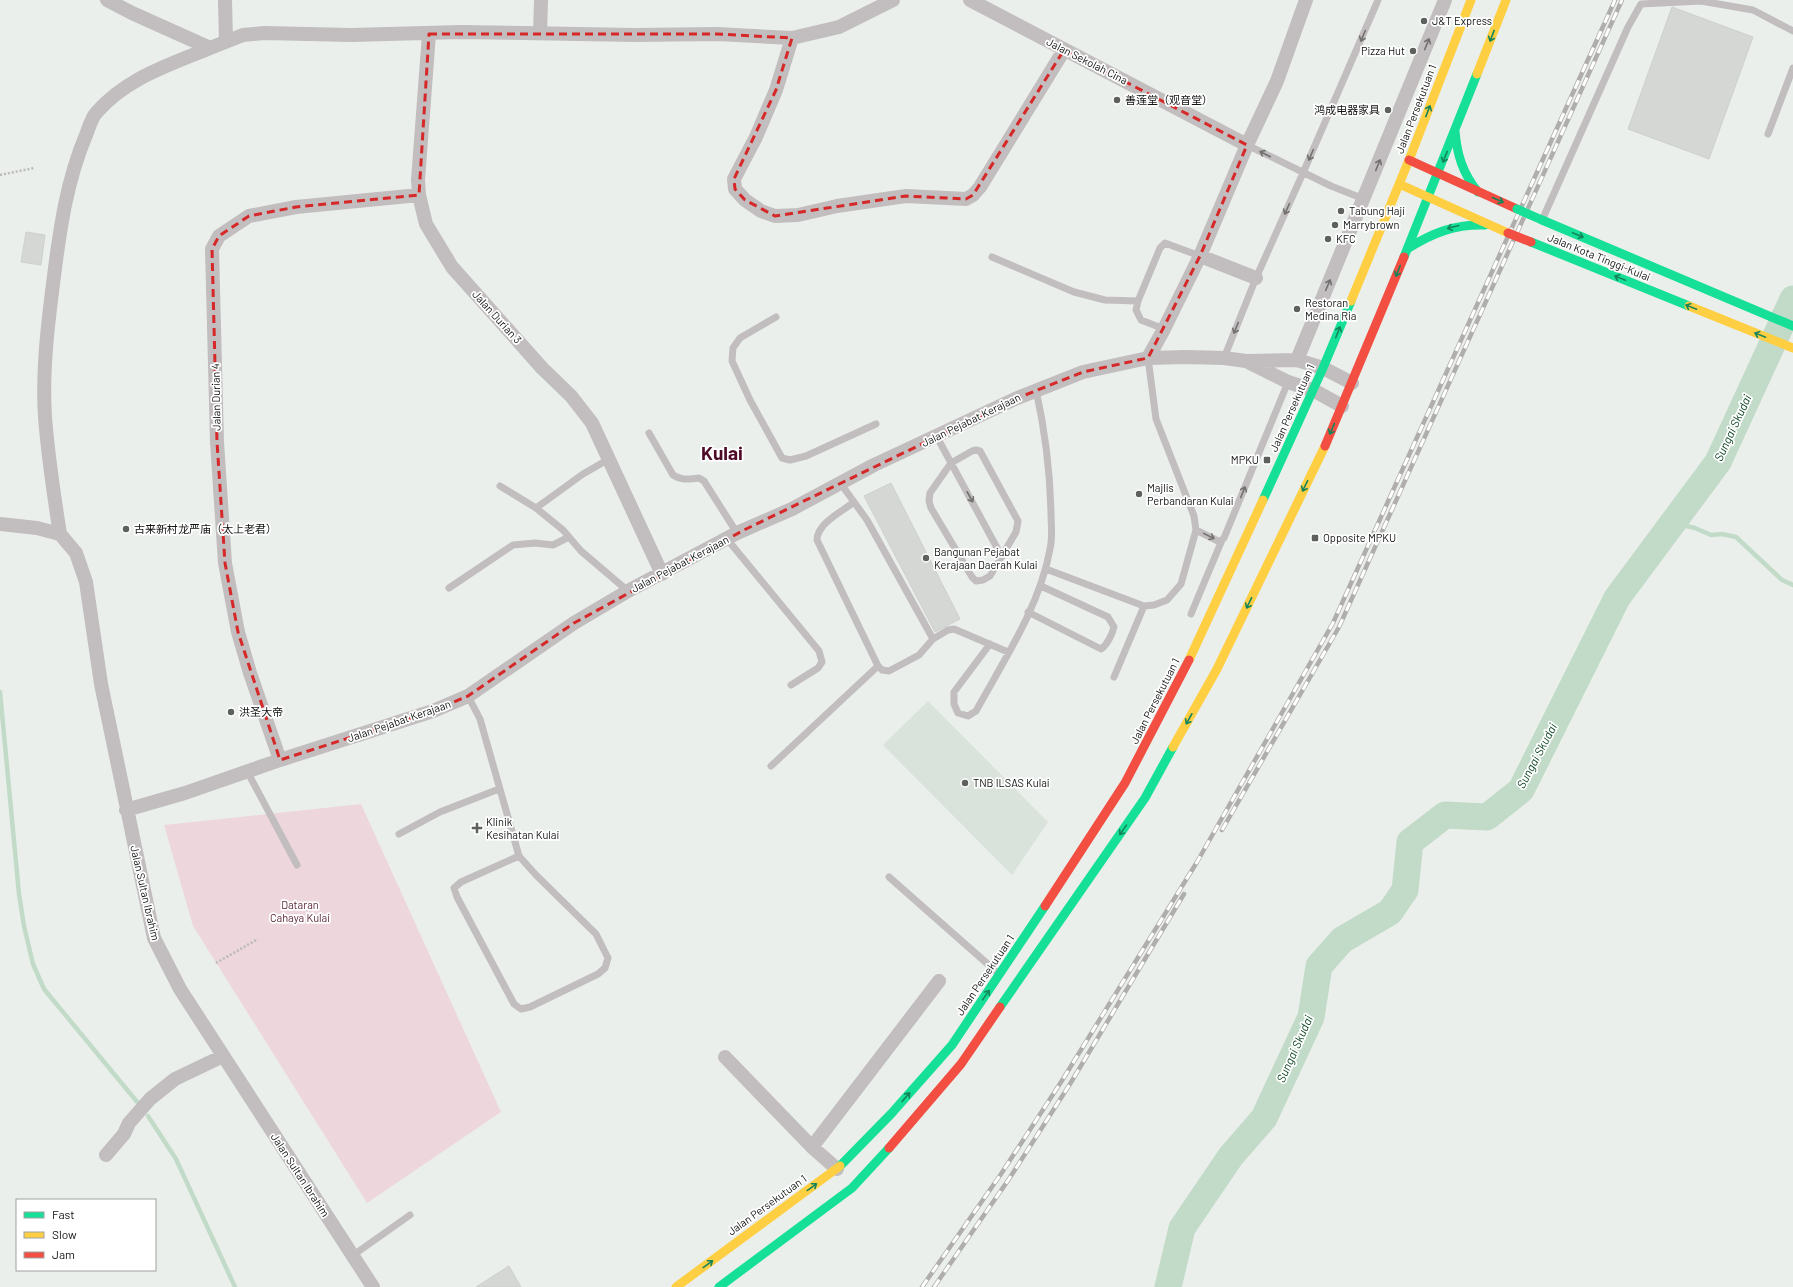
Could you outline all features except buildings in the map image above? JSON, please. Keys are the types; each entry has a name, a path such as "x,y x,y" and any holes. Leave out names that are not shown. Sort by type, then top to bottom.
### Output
{"main road":[{"name":"Jalan Persekutuan 1","path":"676,1287 837,1169 891,1114 952,1045 1126,784 1193,653 1323,368 1409,160 1471,0"},
{"path":"719,1287 852,1188 961,1064 1145,798 1218,669 1324,448 1438,173 1506,0"},
{"path":"1455,131 1455,147 1458,158 1471,184 1478,192"},
{"name":"Jalan Kota Tinggi-Kulai","path":"1409,160 1542,220 1793,326"},
{"name":"Jalan Kota Tinggi-Kulai","path":"1399,184 1508,233 1793,348"},
{"path":"1407,249 1426,237 1462,224 1492,225"}],"street":[{"path":"107,0 132,13 210,48"},
{"path":"225,0 226,40"},
{"path":"540,33 541,0"},
{"path":"0,524 37,528 60,534 45,418 44,374 48,322 60,231 69,186 78,154 95,114 121,89 144,75 226,40 242,35 264,33 351,35 460,32 717,34 792,38 839,27 893,0"},
{"name":"Jalan Sekolah Cina","path":"970,0 1246,144"},
{"path":"1148,358 1200,256 1246,144 1277,81 1306,0"},
{"path":"1297,360 1445,0"},
{"name":"Jalan Durian 3","path":"429,34 418,180 419,195 426,224 452,267 542,368 571,396 592,423 662,574"},
{"path":"792,38 773,97 756,137 734,179 735,189 745,200 761,211 775,216 798,215 837,206 906,196 966,199 973,195 980,187 1064,50"},
{"name":"Jalan Durian 4","path":"280,760 254,686 238,632 225,563 217,442 212,249 219,236 249,216 296,206 419,195"},
{"path":"1200,256 1256,278"},
{"name":"Jalan Pejabat Kerajaan","path":"126,810 185,793 280,760 433,711 468,696 574,623 732,536 792,509 874,465 1036,390 1083,372 1148,358 1186,356 1246,361 1297,360 1323,368 1352,383"},
{"name":"Jalan Pejabat Kerajaan","path":"1246,361 1288,382 1313,390 1342,406"},
{"name":"Jalan Sultan Ibrahim","path":"60,534 76,553 86,582 101,684 126,810 154,938 180,990 373,1287"},
{"path":"812,1147 939,981"},
{"path":"106,1154 124,1134 127,1126 150,1099 170,1083 223,1056"},
{"path":"725,1057 812,1147 837,1169"}],"lane":[{"path":"1224,358 1256,278 1378,0"},
{"path":"1542,220 1628,27 1641,4 1701,0 1753,10 1793,31"},
{"path":"1768,134 1793,68"},
{"path":"1246,144 1303,173 1364,199"},
{"path":"1164,329 1141,320 1136,310 1138,301 1160,248 1165,242 1200,256"},
{"path":"992,257 1074,292 1105,300 1138,301"},
{"path":"776,317 740,338 733,348 732,361 750,400 782,458 790,460 806,456 876,424"},
{"path":"1046,569 1144,606 1154,605 1167,600 1181,584 1196,530 1194,516 1156,419 1148,358"},
{"path":"1191,614 1288,382"},
{"path":"990,644 954,692 954,704 958,713 968,716 976,711 1041,586 1046,569 1051,547 1050,486 1042,416 1036,390"},
{"path":"649,433 672,475 679,479 686,480 700,478 704,481 732,536 819,651 822,662 818,668 791,685"},
{"path":"937,437 1002,557"},
{"path":"972,451 980,452 1017,516 1018,526 1002,557 990,576 983,580 976,581 972,577 931,508 929,501 930,493 951,463 972,451"},
{"path":"536,508 583,474 609,460"},
{"path":"841,484 867,520 933,639"},
{"path":"500,486 536,508 563,530 581,551 628,592"},
{"path":"854,502 820,527 817,534 817,540 878,666 882,670 888,671 919,655 933,639 948,630 954,629 1008,652"},
{"path":"1196,530 1218,541 1222,540"},
{"path":"449,588 513,545 535,543 553,545 569,537"},
{"path":"1028,612 1101,649 1104,648 1112,633 1114,627 1108,617 1041,586"},
{"path":"1114,677 1144,606"},
{"path":"770,766 878,666"},
{"path":"468,696 480,719 519,856 536,876 596,934 608,958 605,968 598,974 530,1007 521,1009 514,1004 457,897 454,888 461,882 519,856"},
{"path":"247,771 297,864"},
{"path":"400,834 440,812 499,789"},
{"path":"889,877 1000,975"},
{"path":"352,1256 410,1215"}],"path":[{"path":"0,175 34,168"},
{"path":"216,963 258,939"}],"highlighted area":[{"path":"429,34 717,34 792,38 776,90 734,179 735,189 745,200 775,216 906,196 966,199 973,195 1064,50 1247,145 1200,256 1148,358 1083,372 1015,399 744,530 574,623 468,696 433,711 280,760 238,632 225,563 217,442 212,249 219,236 249,216 296,207 419,195"}],"shaded area":[{"name":"TNB ILSAS Kulai","path":"928,701 1048,822 1012,875 883,745"}],"green space":[{"name":"Dataran Cahaya Kulai","path":"361,804 501,1112 367,1203 193,926 164,825"}],"waterway":[{"name":"Sungai Skudai","path":"1168,1287 1182,1228 1231,1156 1264,1118 1311,1017 1319,966 1342,940 1390,912 1405,890 1410,842 1445,815 1487,817 1521,790 1617,598 1718,462 1793,299"},
{"path":"1674,523 1695,528 1711,535 1722,534 1736,537 1782,580 1793,585"},
{"path":"0,692 19,894 24,926 33,964 44,989 138,1103"},
{"path":"148,1116 176,1159 235,1287"}],"railway":[{"path":"922,1287 1001,1174 1063,1079 1197,862 1333,623 1615,0"},
{"path":"1222,830 1339,627 1622,0"},
{"path":"934,1287 1009,1179 1070,1084 1184,894"}],"traffic: fast":[{"path":"1404,257 1477,74"},
{"path":"1455,131 1457,148 1462,164 1468,178 1478,192"},
{"path":"1517,209 1542,220"},
{"path":"1542,220 1793,326"},
{"path":"1407,249 1426,238 1444,231 1464,226 1485,225"},
{"path":"1531,242 1689,306"},
{"path":"1263,500 1323,368 1351,301"},
{"path":"1000,1007 1145,798 1173,747"},
{"path":"840,1166 891,1114 952,1045 1045,906"},
{"path":"719,1287 852,1188 889,1148"}],"traffic: slow":[{"path":"1351,301 1409,160 1471,0"},
{"path":"1477,74 1506,0"},
{"path":"1399,184 1508,233"},
{"path":"1689,306 1793,348"},
{"path":"1173,747 1217,669 1325,446"},
{"path":"1189,660 1263,500"},
{"path":"676,1287 840,1166"}],"traffic: jam":[{"path":"1409,160 1517,209"},
{"path":"1508,233 1531,242"},
{"path":"1325,446 1404,257"},
{"path":"1045,906 1125,783 1189,660"},
{"path":"889,1148 961,1064 1000,1007"}],"place":[{"name":"J&T Express","path":"1424,21"},
{"name":"Pizza Hut","path":"1413,51"},
{"name":"善莲堂（观音堂）","path":"1117,100"},
{"name":"鸿成电器家具","path":"1388,110"},
{"name":"Tabung Haji","path":"1341,211"},
{"name":"Marrybrown","path":"1335,225"},
{"name":"KFC","path":"1328,239"},
{"name":"Restoran Medina Ria","path":"1297,309"},
{"name":"MPKU","path":"1267,460"},
{"name":"Majlis Perbandaran Kulai","path":"1139,494"},
{"name":"古来新村龙严庙（太上老君）","path":"126,529"},
{"name":"Opposite MPKU","path":"1315,538"},
{"name":"Bangunan Pejabat Kerajaan Daerah Kulai","path":"926,558"},
{"name":"洪圣大帝","path":"231,712"},
{"name":"TNB ILSAS Kulai","path":"965,783"},
{"name":"Klinik Kesihatan Kulai","path":"477,828"}],"district":[{"name":"Kulai","path":"722,453"}]}
